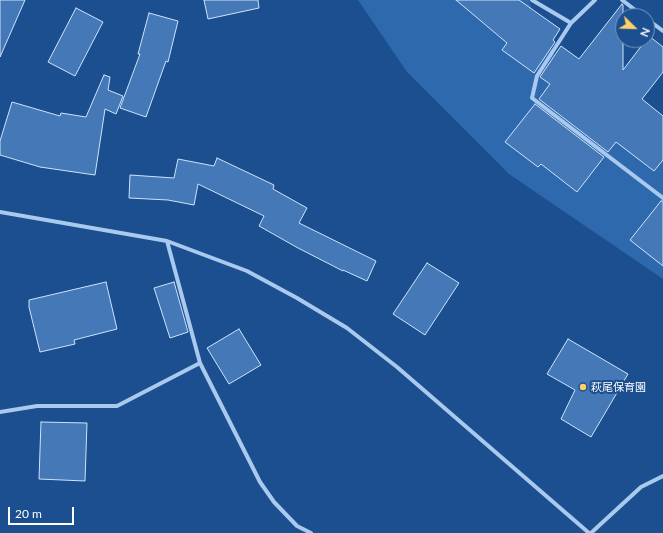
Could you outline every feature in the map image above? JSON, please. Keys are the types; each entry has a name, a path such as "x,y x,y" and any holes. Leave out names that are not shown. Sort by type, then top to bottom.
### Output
{"street":[{"path":"532,0 571,23"},
{"path":"595,0 571,23 537,76 532,98 663,198"},
{"path":"622,0 632,8"},
{"path":"655,26 663,32"},
{"path":"0,212 167,241 247,271 297,298 347,328 397,367 590,533 641,487 663,476"},
{"path":"167,241 200,363 260,482 274,502 297,526 311,533"},
{"path":"0,412 37,406 117,406 200,363"}],"shaded area":[{"path":"358,0 529,0 534,17 564,72 663,154 663,279 509,174 407,72"}],"building":[{"path":"0,0 25,0 0,57"},
{"path":"204,0 258,0 259,8 208,19"},
{"path":"456,0 519,0 560,29 553,40 555,42 534,73 502,50 507,43"},
{"path":"76,8 103,22 75,76 48,62"},
{"path":"149,13 178,21 168,62 166,61 146,117 120,108 140,54 138,54"},
{"path":"615,13 615,48 623,48 623,70 640,48 655,48 655,41 663,47 663,72 642,99 663,116 663,160 654,171 616,142 608,152 539,99 550,84 540,77 561,46 579,59"},
{"path":"104,75 110,77 108,90 123,96 116,114 105,109 95,175 40,167 0,155 0,141 12,102 60,116 61,113 86,117"},
{"path":"535,104 604,157 577,192 541,164 538,167 505,142"},
{"path":"217,158 274,185 273,189 307,208 299,223 376,261 367,281 343,271 259,226 264,216 198,184 194,205 168,200 129,198 130,175 174,178 178,159 214,166"},
{"path":"661,201 663,201 663,266 630,240"},
{"path":"427,263 459,283 425,335 393,314"},
{"path":"106,282 117,329 74,340 75,344 40,352 29,307 29,300"},
{"path":"174,282 188,332 170,338 154,288"},
{"path":"239,329 261,365 229,384 207,348"},
{"path":"568,339 628,374 591,437 561,419 575,390 547,374"},
{"path":"41,422 87,423 85,481 39,479"}],"place":[{"name":"萩尾保育園","path":"583,387"}]}
